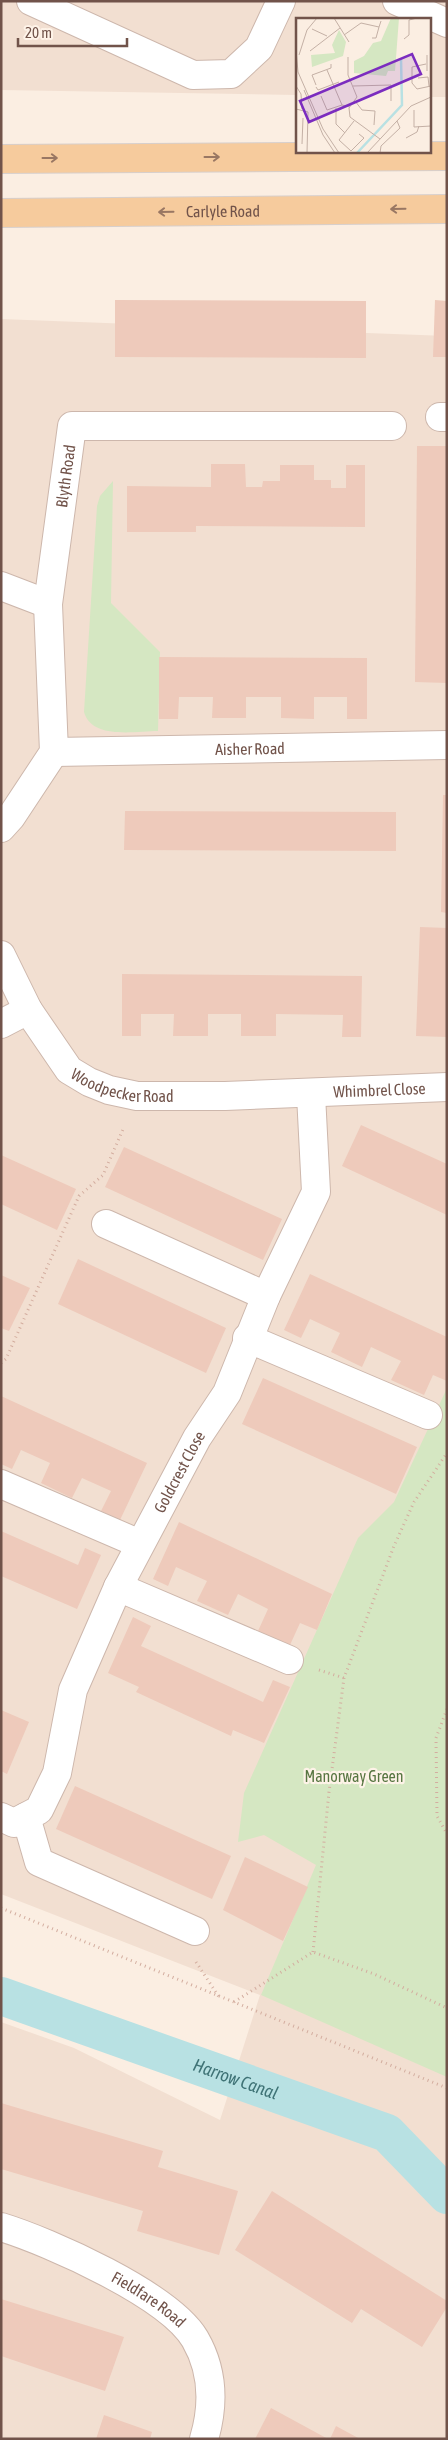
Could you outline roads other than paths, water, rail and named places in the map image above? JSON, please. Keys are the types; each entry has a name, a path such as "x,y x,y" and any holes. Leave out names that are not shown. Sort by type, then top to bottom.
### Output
{"main road":[{"path":"1,159 447,156"},
{"name":"Carlyle Road","path":"1,213 447,209"}],"street":[{"path":"31,1 193,75 231,74 259,48 281,1"},
{"path":"397,1 447,23"},
{"name":"Blyth Road","path":"54,752 48,604 72,426 392,426"},
{"path":"1,586 48,604"},
{"name":"Aisher Road","path":"54,752 447,745"},
{"path":"1,828 11,817 54,752"},
{"name":"Woodpecker Road","path":"1,955 28,1010 69,1070 88,1082 137,1096 311,1094"},
{"path":"1,1024 28,1010"},
{"name":"Whimbrel Close","path":"311,1094 447,1088"},
{"name":"Goldcrest Close","path":"14,1817 39,1810 57,1773 73,1690 118,1586 197,1438 227,1393 247,1338 316,1192 311,1094"},
{"path":"106,1224 266,1296"},
{"path":"247,1338 428,1415"},
{"path":"1,1484 140,1544"},
{"path":"118,1586 290,1660"},
{"path":"14,1817 38,1862 195,1931"},
{"name":"Fieldfare Road","path":"1,2227 61,2250 102,2270 181,2320 194,2338 204,2358 210,2382 211,2406 204,2439"}],"water":[{"path":"447,2170 447,2210 429,2189"}],"waterway":[{"name":"Harrow Canal","path":"1,1996 387,2133 447,2195"}],"park label":[{"name":"Manorway Green","path":"354,1776"}]}
